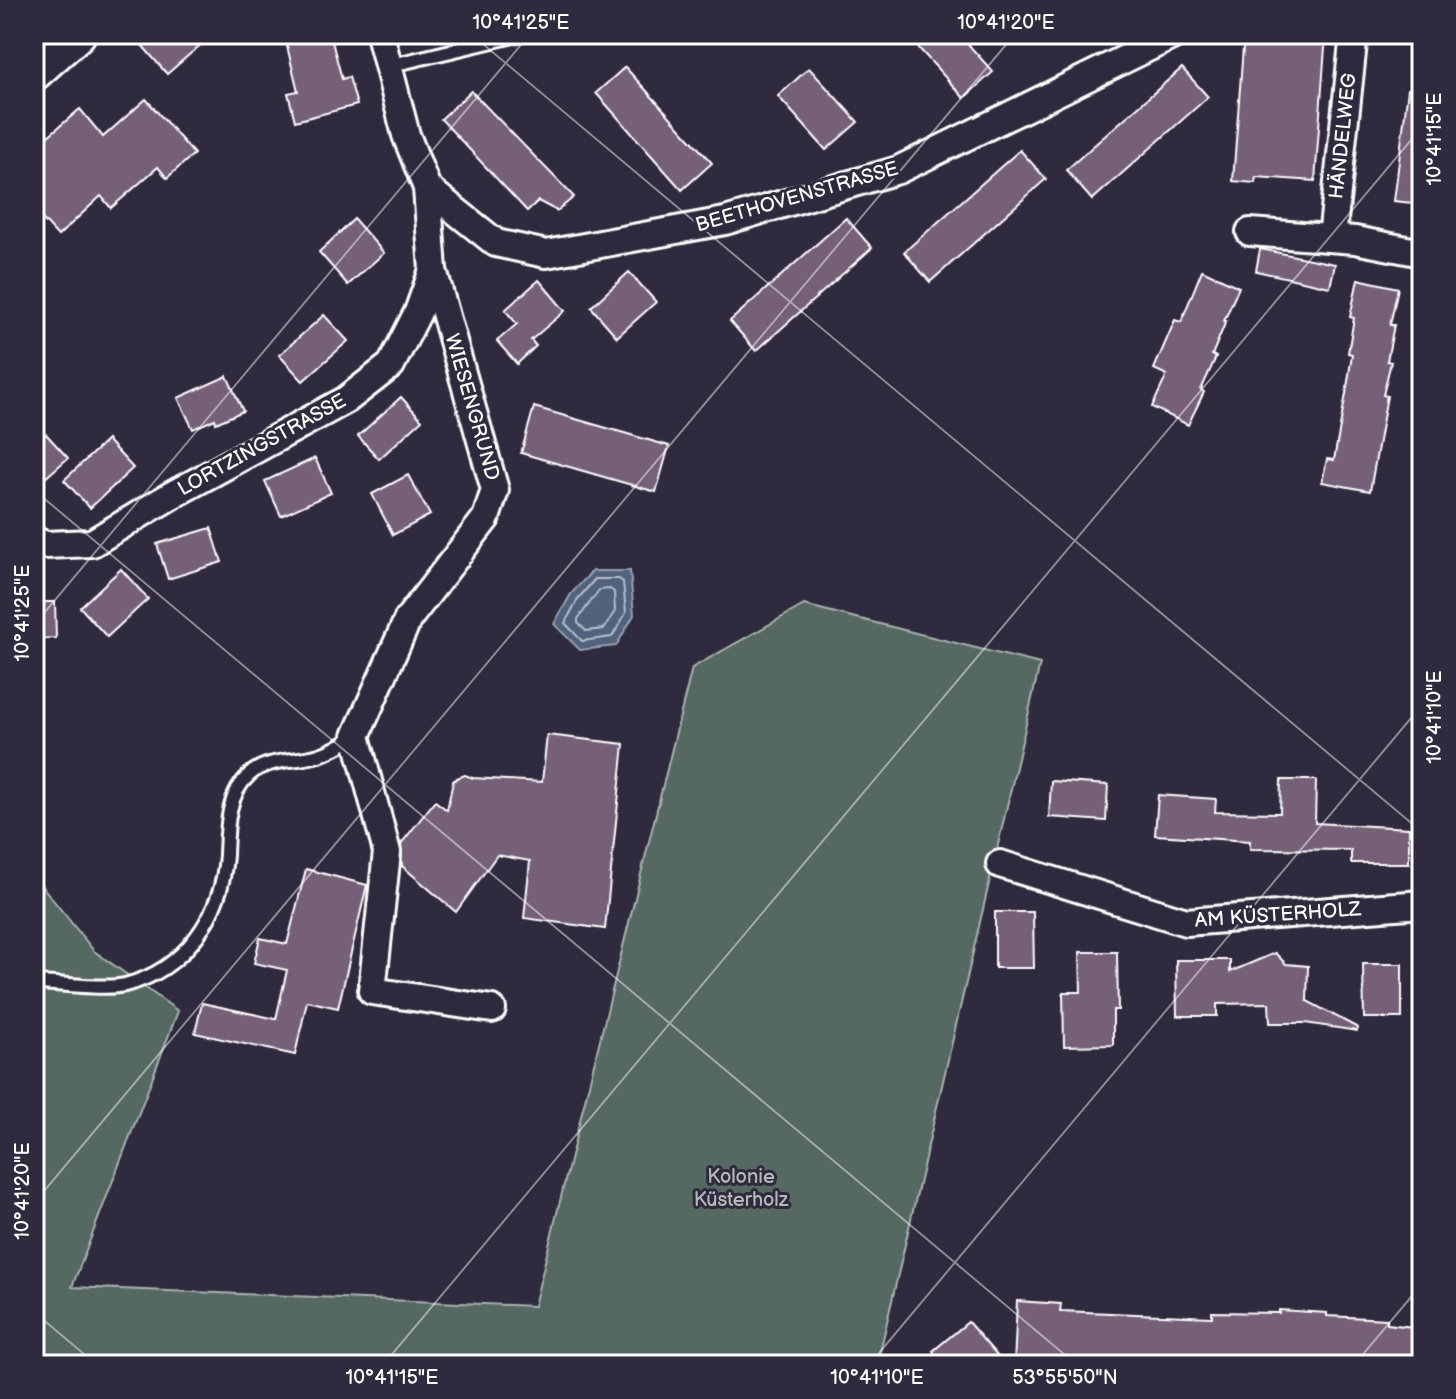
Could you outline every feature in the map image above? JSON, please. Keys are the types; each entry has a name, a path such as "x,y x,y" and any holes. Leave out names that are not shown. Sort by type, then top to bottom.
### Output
{"street":[{"path":"34,74 79,34"},
{"name":"BEETHOVENSTRASSE","path":"380,34 406,135 427,188 496,243 546,254 725,221 898,170 1176,34"},
{"name":"HÄNDELWEG","path":"1332,238 1354,34"},
{"name":"WIESENGRUND","path":"356,736 408,619 486,518 495,490 433,270 427,188"},
{"path":"1250,232 1332,238 1422,253"},
{"name":"LORTZINGSTRASSE","path":"34,540 45,545 92,543 172,495 346,400 391,365 418,312 433,270"},
{"path":"356,736 387,852 372,991 492,1009"},
{"name":"AM KÜSTERHOLZ","path":"1000,864 1186,922 1422,904"}],"lane":[{"path":"388,66 522,34"},
{"path":"34,983 123,986 161,971 185,953 207,923 225,866 227,819 236,794 250,774 269,764 320,755 356,736"}],"green space":[{"name":"Kolonie Küsterholz","path":"804,605 1040,664 877,1365 34,1365 34,876 94,951 178,1011 72,1287 534,1306 692,668"}],"water":[{"path":"592,571 630,571 634,615 616,646 580,650 554,624 571,594"}],"building":[{"path":"152,34 213,34 167,74 141,44"},
{"path":"284,34 330,34 342,79 349,77 357,105 295,121 288,93 298,91"},
{"path":"906,34 959,34 993,72 964,98"},
{"path":"1244,34 1326,34 1315,181 1256,177 1255,183 1233,181"},
{"path":"625,67 712,163 682,190 596,93"},
{"path":"809,68 858,122 826,150 778,96"},
{"path":"1182,68 1208,97 1092,200 1066,170"},
{"path":"1408,89 1422,90 1422,204 1394,201"},
{"path":"471,91 574,197 557,211 538,201 527,211 441,119"},
{"path":"146,99 194,154 167,178 158,167 111,208 101,196 58,236 34,210 34,148 80,109 103,137"},
{"path":"1020,150 1046,179 930,282 904,252"},
{"path":"846,218 872,248 756,351 730,321"},
{"path":"354,219 384,253 348,285 319,252"},
{"path":"1260,249 1335,264 1330,287 1256,271"},
{"path":"1202,270 1239,287 1212,355 1216,357 1201,390 1204,392 1188,425 1152,407 1167,375 1154,369 1175,320 1181,322"},
{"path":"629,272 656,302 617,337 591,307"},
{"path":"1358,279 1398,288 1390,325 1394,325 1387,361 1391,362 1383,395 1387,396 1370,491 1322,482 1327,459 1334,460 1347,388 1352,354 1348,353 1354,318 1350,317"},
{"path":"539,280 565,311 531,340 536,346 517,364 497,341 517,324 505,310"},
{"path":"324,315 348,341 303,381 279,355"},
{"path":"227,376 243,411 193,429 178,398"},
{"path":"401,397 422,420 379,459 358,436"},
{"path":"534,407 669,446 656,492 521,453"},
{"path":"46,434 68,458 34,488 34,444"},
{"path":"107,440 133,468 90,508 64,480"},
{"path":"315,458 331,493 281,516 265,481"},
{"path":"408,475 430,515 393,535 372,494"},
{"path":"211,528 222,562 168,579 157,544"},
{"path":"121,569 148,599 107,637 80,607"},
{"path":"34,602 55,602 56,638 34,639"},
{"path":"547,735 624,744 605,929 524,918 530,861 497,855 456,912 402,866 401,844 435,801 447,810 453,781 457,778 465,775 542,782"},
{"path":"1281,780 1316,780 1315,823 1409,828 1409,863 1351,863 1351,850 1250,849 1250,841 1155,835 1158,795 1216,799 1215,812 1280,813"},
{"path":"1051,781 1108,785 1106,821 1049,817"},
{"path":"306,869 367,885 338,1008 307,1001 295,1055 195,1033 202,1003 276,1019 287,970 254,963 260,938 287,944"},
{"path":"995,912 1033,912 1034,968 995,968"},
{"path":"1080,952 1117,952 1118,1010 1113,1010 1113,1045 1064,1046 1063,992 1081,992"},
{"path":"1275,953 1286,964 1308,966 1307,1001 1358,1028 1357,1031 1305,1023 1270,1023 1269,1003 1217,1004 1217,1016 1177,1016 1176,960 1230,960 1230,972"},
{"path":"1363,964 1402,964 1402,1018 1364,1018"},
{"path":"1017,1301 1061,1304 1060,1311 1212,1317 1212,1312 1279,1313 1279,1310 1387,1319 1387,1324 1422,1328 1422,1365 1014,1365"},
{"path":"968,1322 1005,1365 944,1365 933,1351"}]}
